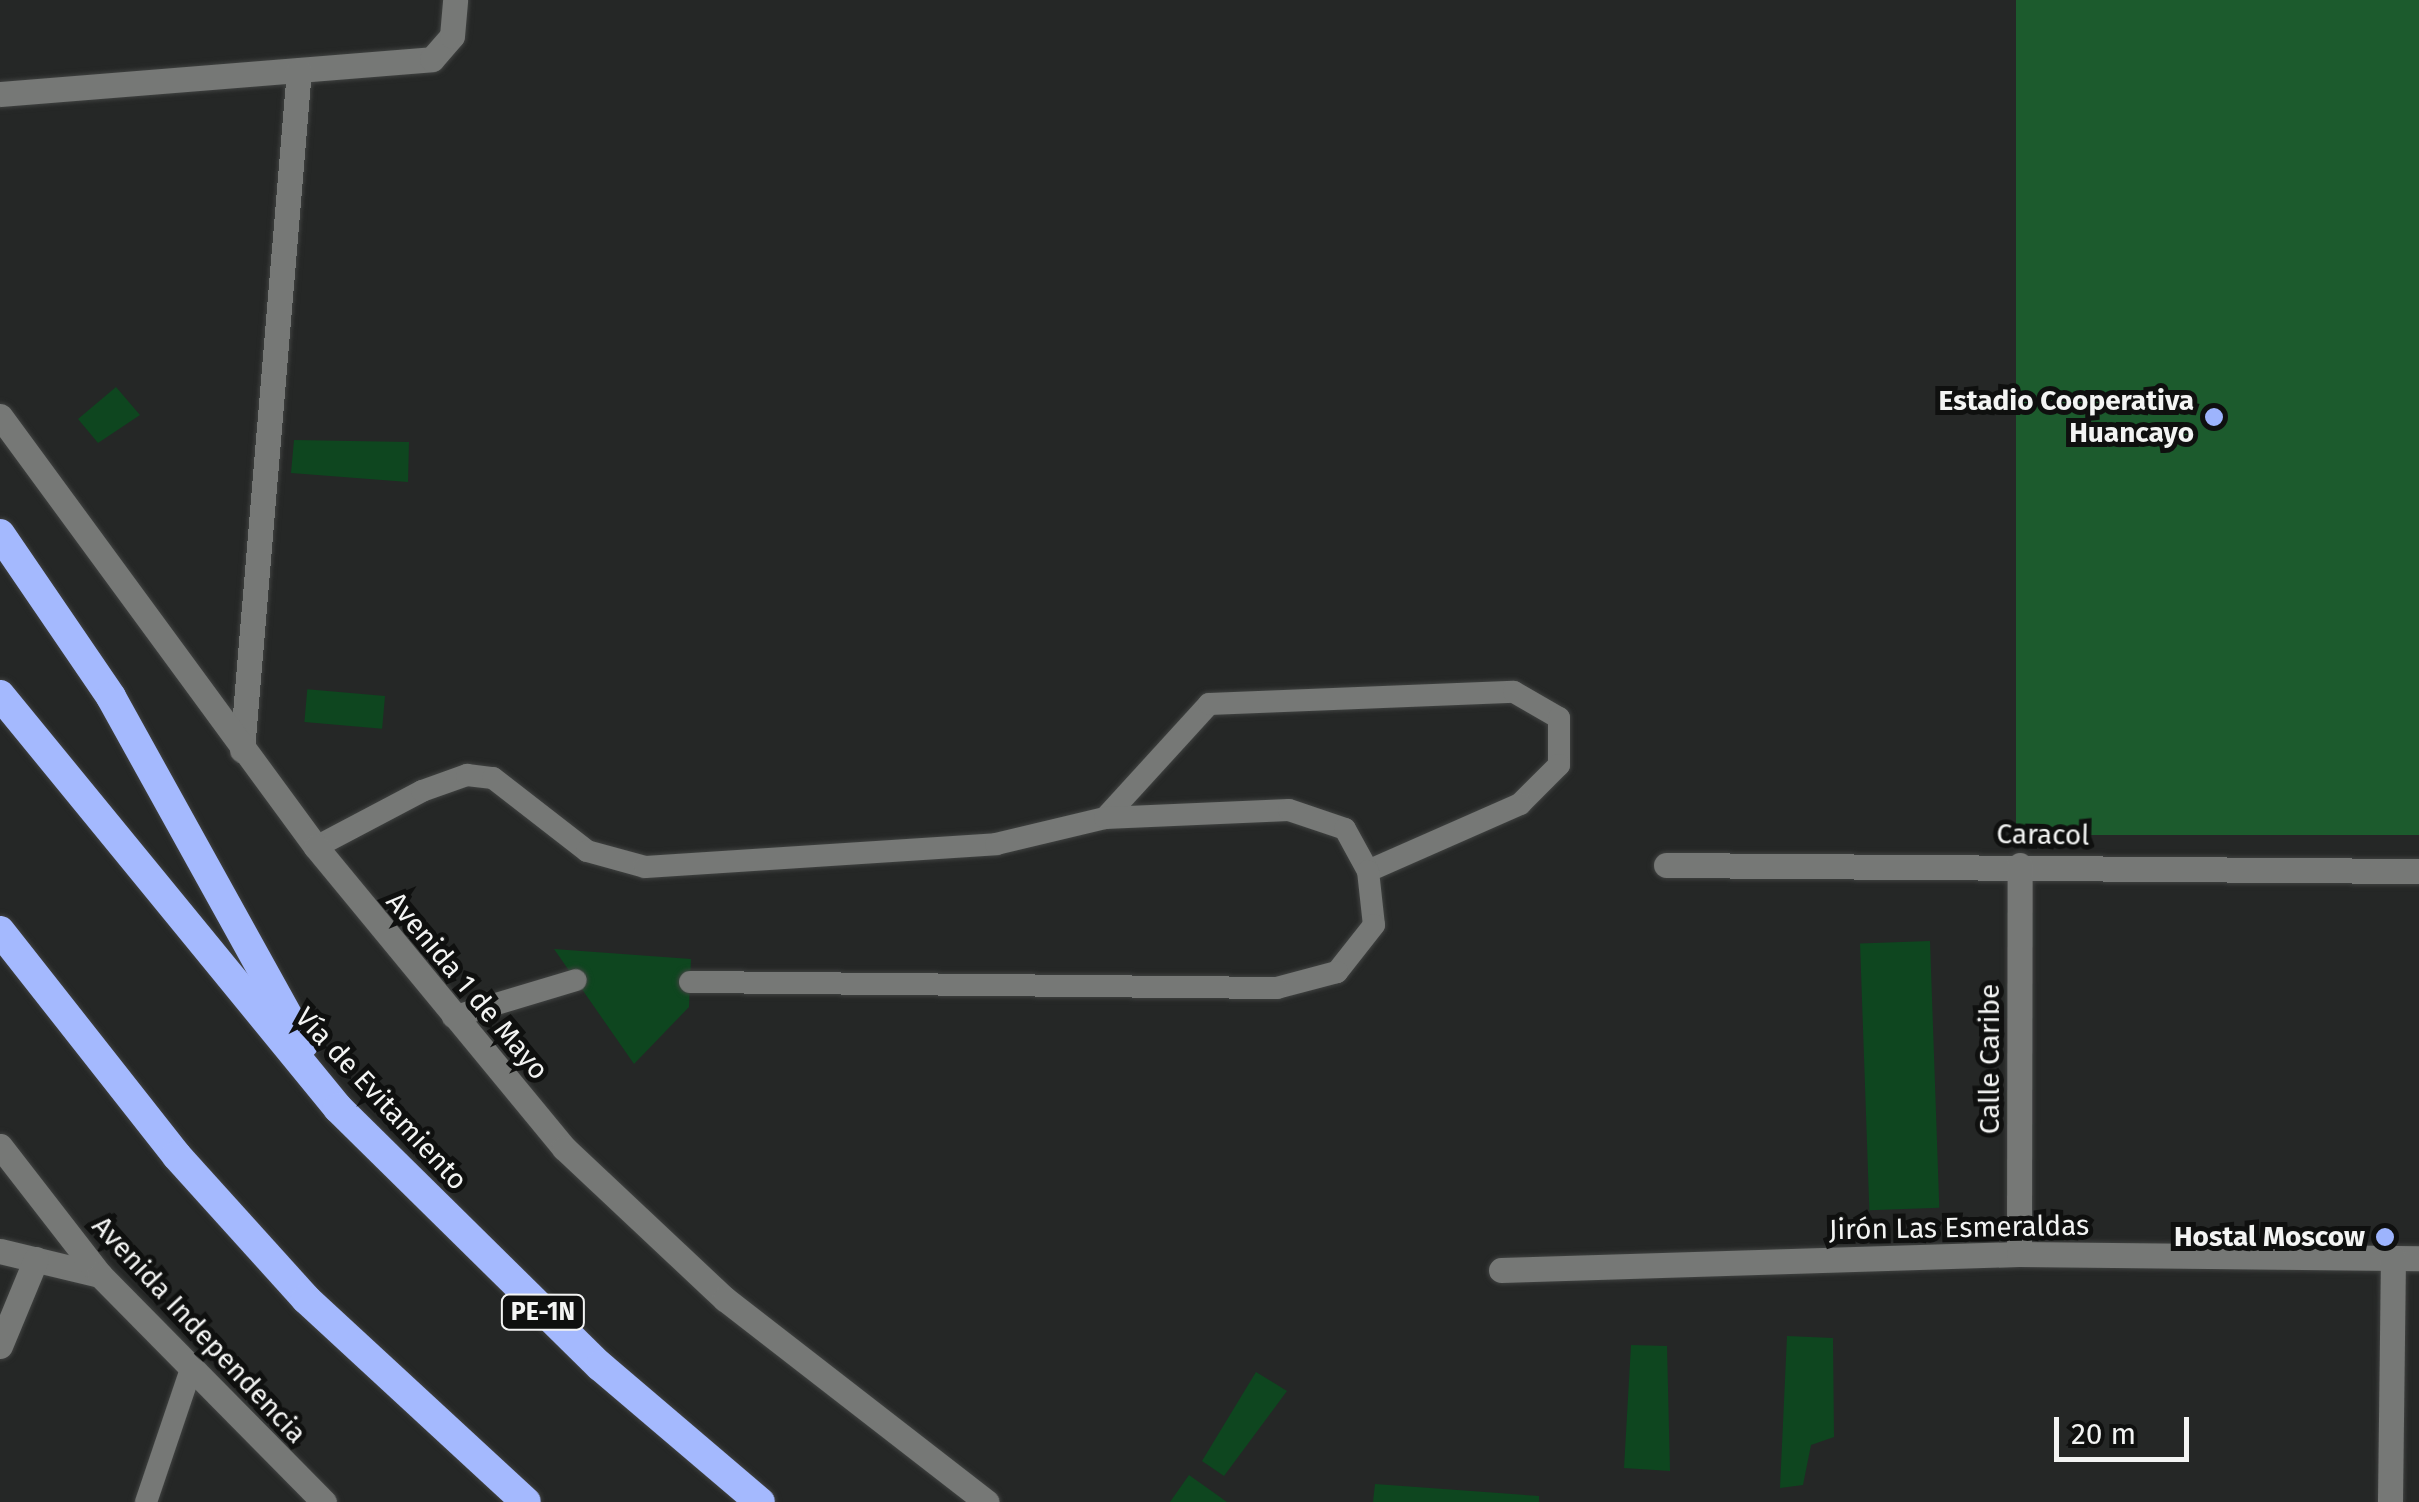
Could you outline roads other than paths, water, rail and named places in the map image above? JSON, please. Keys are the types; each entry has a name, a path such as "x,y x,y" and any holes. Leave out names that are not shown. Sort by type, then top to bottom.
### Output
{"highway":[{"path":"0,534 111,696 338,1108"},
{"name":"Vía de Evitamiento","path":"0,695 338,1108 600,1366 760,1502"},
{"path":"0,931 177,1156 306,1299 526,1502"}],"street":[{"path":"0,94 432,59 452,36 455,0"},
{"path":"242,750 299,70"},
{"name":"Avenida 1 de Mayo","path":"0,416 316,847 453,1018 564,1148 725,1299 986,1502"},
{"name":"Caracol","path":"1666,865 2020,864 2419,871"},
{"name":"Calle Caribe","path":"2019,1254 2020,864"},
{"name":"Avenida Independencia","path":"0,1146 100,1274 324,1502"},
{"path":"0,1250 100,1274"},
{"name":"Jirón Las Esmeraldas","path":"1501,1270 2019,1254 2406,1258"},
{"path":"2390,1502 2406,1258"},
{"path":"0,1346 36,1260"}],"lane":[{"path":"1105,818 1209,704 1514,692 1559,718 1559,766 1520,804 1368,870"},
{"path":"316,847 422,791 466,775 492,778 587,851 645,867 996,844 1105,818 1289,810 1345,829 1368,870 1374,926 1337,972 1277,988 690,982"},
{"path":"453,1018 576,980"},
{"path":"146,1502 191,1369"}],"place":[{"name":"Estadio Cooperativa Huancayo","path":"2214,417"},
{"name":"Hostal Moscow","path":"2385,1237"}]}
